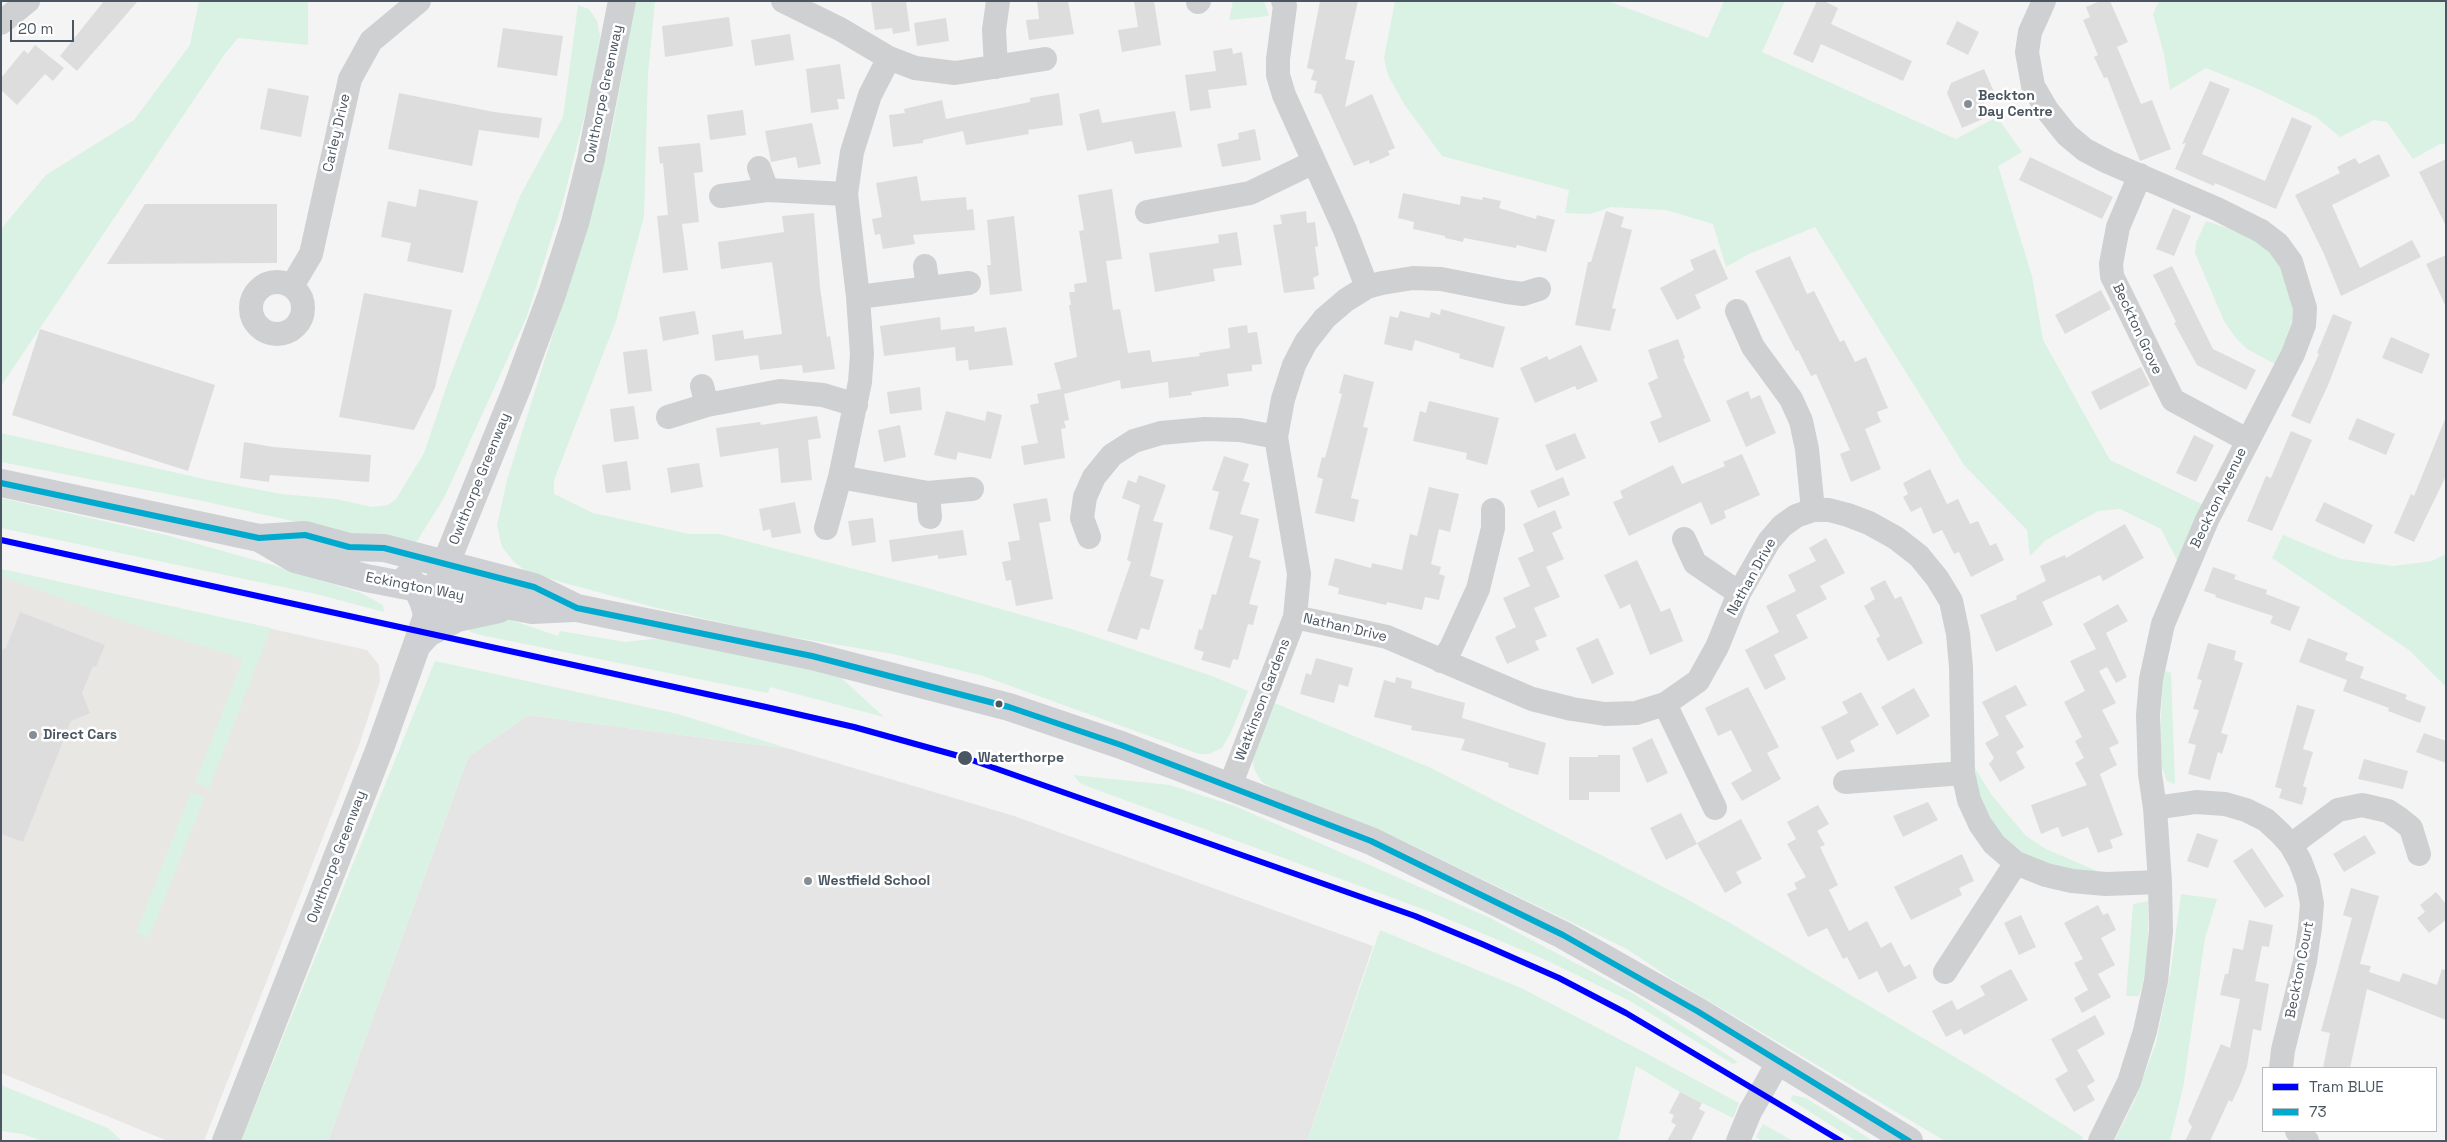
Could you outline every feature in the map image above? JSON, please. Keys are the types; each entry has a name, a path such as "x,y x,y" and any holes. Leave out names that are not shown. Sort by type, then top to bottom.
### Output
{"main road":[{"name":"Eckington Way","path":"1,484 259,538 305,535 349,546 384,548 534,587 578,608"},
{"name":"Eckington Way","path":"259,538 295,559 366,578 426,598 512,606 532,610 578,608 800,653 1009,707 1121,745 1371,841 1563,935 1697,1011 1909,1141"},
{"path":"349,546 378,558 406,576 426,598"},
{"path":"417,645 428,633 457,618 512,606"}],"street":[{"path":"1,23 28,1"},
{"name":"Carley Drive","path":"292,286 312,254 350,79 371,41 419,1"},
{"name":"Owlthorpe Greenway","path":"226,1141 380,748 417,645 426,598 446,563 517,388 552,294 575,222 591,159 622,1"},
{"path":"996,67 994,30 998,1"},
{"path":"1283,1 1285,6 1278,59 1278,75 1284,94 1345,230 1367,287"},
{"name":"Beckton Avenue","path":"2044,1 2030,32 2027,52 2033,86 2047,110 2067,135 2085,150 2261,231 2278,244 2291,262 2304,308 2304,325 2293,354 2207,520 2163,624 2151,679 2148,715 2150,774 2155,808 2160,882 2161,931 2156,981 2145,1031 2128,1082 2100,1141"},
{"path":"789,2 889,58 915,68 955,72 1045,59"},
{"path":"826,528 840,477 856,405 862,354 858,297 846,194 854,144 870,95 889,58"},
{"path":"1147,212 1250,193 1314,162"},
{"name":"Beckton Grove","path":"2140,175 2118,227 2112,256 2112,276 2173,400 2247,440"},
{"path":"721,196 763,179 846,194"},
{"path":"858,297 927,277 969,283"},
{"name":"Watkinson Gardens","path":"1230,786 1295,617 1299,574 1276,437 1294,365 1306,342 1325,318 1346,300 1367,287 1382,282 1413,278 1441,279 1523,294 1540,289"},
{"path":"1737,311 1753,347 1791,400 1801,421 1807,449 1813,510"},
{"path":"668,417 704,395 780,391 823,395 856,405"},
{"path":"1089,537 1082,518 1085,497 1094,477 1112,455 1134,441 1161,433 1205,429 1240,430 1276,437"},
{"path":"840,477 928,493 972,489"},
{"path":"928,493 930,518"},
{"path":"1442,661 1451,648 1478,589 1494,528 1493,510"},
{"name":"Nathan Drive","path":"1295,617 1387,637 1532,699 1572,710 1605,714 1636,713 1665,704 1698,681 1708,666 1739,593 1769,541 1782,526 1796,516 1813,510 1829,510 1848,515 1869,523 1896,538 1919,556 1937,578 1950,601 1958,634 1961,667 1963,774 1969,800 1980,824 1994,844 2016,863 2046,875 2072,881 2114,884 2160,882"},
{"path":"1684,539 1695,563 1739,593"},
{"path":"1665,704 1715,808"},
{"path":"1845,782 1963,774"},
{"name":"Beckton Court","path":"2155,808 2196,802 2225,804 2246,810 2266,820 2291,845 2308,882 2312,904 2304,961 2283,1050 2282,1067"},
{"path":"2291,845 2338,810 2362,805 2388,811 2400,819 2410,828 2419,854"},
{"path":"1945,972 2016,863"},
{"path":"1738,1141 1750,1112 1779,1062"},
{"path":"2298,1132 2307,1141"}],"shaded area":[{"name":"Direct Cars","path":"1,569 367,650 379,665 380,681 359,745 204,1141 168,1141 1,1073"},
{"name":"Westfield School","path":"528,715 790,749 1014,816 1373,946 1307,1141 328,1141 468,757"}],"green space":[{"path":"199,1 308,1 308,45 238,38 224,55 1,386 1,229 46,175 134,120 190,45"},
{"path":"638,1 655,1 648,74 644,216 616,321 554,480 554,494 593,513 689,534 719,534 920,586 1078,631 1212,676 1248,691 1231,732 1222,748 1209,754 1199,754 983,676 893,654 768,633 657,608 568,584 527,572 514,562 502,547 497,525 507,480 578,254 610,141 635,4"},
{"path":"1233,1 1264,1 1269,16 1229,20"},
{"path":"1395,1 1608,1 1708,38 1724,1 1785,1 1762,52 1956,139 1997,117 2022,152 1998,166 2032,276 2043,340 2110,460 2204,505 2177,560 2161,529 2120,509 2098,511 2046,540 2030,556 2027,530 1964,465 1815,227 1749,254 1726,267 1713,224 1666,210 1611,207 1590,214 1565,213 1569,190 1442,156 1404,104 1388,75 1384,58"},
{"path":"2159,1 2446,1 2446,144 2440,144 2413,159 2387,122 2374,120 2340,137 2316,117 2256,88 2206,68 2170,90 2164,54 2153,14"},
{"path":"578,5 589,9 597,21 600,36 591,90 563,201 527,316 444,498 417,541 410,545 396,544 198,500 1,462 1,433 208,480 281,494 336,499 372,507 388,505 396,499 424,453 449,379 520,196 563,117"},
{"path":"2206,221 2255,237 2272,255 2286,275 2294,300 2292,320 2286,342 2275,364 2247,349 2235,337 2224,321 2195,253 2196,243"},
{"path":"1,498 166,535 269,564 361,593 383,605 384,612 316,594 1,528"},
{"path":"2283,535 2341,559 2393,566 2432,561 2446,554 2446,687 2409,650 2272,558"},
{"path":"1,569 271,628 209,789 195,783 243,659 129,623 1,576"},
{"path":"505,618 558,636 560,631 625,642 670,637 837,674 884,717 770,687 768,693 485,636 470,632 466,623"},
{"path":"435,661 678,714 790,749 528,715 468,757 328,1141 241,1141"},
{"path":"2163,670 2171,673 2175,784 2167,781 2162,768 2160,736"},
{"path":"1272,702 1431,768 1679,895 1730,923 1985,1075 2083,1137 2081,1141 1945,1141 1670,978 1627,949 1399,839 1278,791 1262,782 1255,771 1251,756"},
{"path":"1975,768 1991,794 2026,836 2046,849 2097,871 2072,871 2042,863 2013,848 1990,826 1977,793"},
{"path":"1073,775 1170,785 1235,806 1490,918 1634,994 1738,1062 1733,1064 1630,1001 1546,960 1431,912 1081,784"},
{"path":"191,792 205,797 149,938 136,933"},
{"path":"2181,894 2217,899 2205,938 2183,1088 2170,1141 2114,1141 2134,1102 2156,1043 2171,969"},
{"path":"2148,901 2148,949 2143,983 2139,996 2126,996 2133,904"},
{"path":"1380,930 1521,988 1642,1051 1739,1103 1733,1118 1680,1092 1636,1066 1618,1141 1307,1141"},
{"path":"1,1085 108,1128 122,1141 42,1141 23,1134 1,1131"},
{"path":"1792,1095 1806,1098 1873,1141 1856,1141 1791,1100"},
{"path":"1763,1124 1793,1141 1762,1141 1756,1137"}],"building":[{"path":"104,1 138,1 77,71 60,56"},
{"path":"871,1 906,1 910,31 893,34 892,28 875,30"},
{"path":"1037,1 1068,1 1074,34 1029,40 1026,20 1039,19"},
{"path":"1134,1 1154,1 1161,45 1122,52 1118,30 1138,27"},
{"path":"1320,1 1358,1 1345,59 1355,61 1345,107 1372,94 1395,148 1388,151 1390,155 1370,164 1369,160 1354,166 1321,94 1314,93 1317,81 1311,80 1314,70 1307,68"},
{"path":"1817,1 1824,1 1838,8 1831,24 1912,61 1903,81 1821,44 1813,63 1793,54"},
{"path":"2100,1 2110,1 2128,42 2117,47 2141,104 2152,100 2171,149 2140,161 2107,77 2104,78 2094,57 2098,55 2083,20 2090,17 2086,7"},
{"path":"729,17 733,46 665,57 662,26"},
{"path":"946,18 949,41 917,46 914,23"},
{"path":"1957,21 1979,32 1968,55 1946,44"},
{"path":"503,28 563,36 557,76 497,67"},
{"path":"790,34 794,60 755,66 751,40"},
{"path":"35,45 64,68 53,81 45,74 17,105 1,90 1,78 24,50 28,54"},
{"path":"1232,48 1233,54 1242,52 1247,85 1208,90 1211,108 1190,111 1185,75 1216,71 1213,51"},
{"path":"840,64 845,99 837,99 839,109 811,113 806,69"},
{"name":"Beckton Day Centre","path":"1984,69 1994,92 1987,94 1981,113 1985,118 1962,128 1947,93 1951,83"},
{"path":"2210,81 2230,89 2202,154 2265,181 2292,117 2312,126 2276,209 2215,183 2214,186 2175,169 2186,143 2182,144"},
{"path":"268,88 309,96 301,137 260,129"},
{"path":"399,93 494,112 542,118 539,138 479,130 472,166 388,149"},
{"path":"1059,93 1063,125 1028,130 1029,134 966,145 963,131 923,140 923,143 893,147 889,115 905,113 904,109 942,100 946,119 1030,102 1030,98"},
{"path":"1099,109 1102,123 1175,111 1182,147 1135,154 1132,141 1087,151 1079,114"},
{"path":"743,110 746,135 710,140 707,115"},
{"path":"812,123 821,164 798,168 796,157 771,162 765,131"},
{"path":"1255,129 1261,160 1222,167 1217,144 1239,139 1238,133"},
{"path":"700,143 703,172 694,173 699,222 682,224 688,270 663,273 657,216 668,215 663,163 660,164 658,147"},
{"path":"2379,154 2390,176 2332,205 2360,268 2412,240 2421,257 2341,296 2324,254 2295,195 2340,173 2337,167 2355,158 2359,164"},
{"path":"2030,157 2113,197 2102,219 2019,180"},
{"path":"2446,159 2446,226 2419,172"},
{"path":"917,176 921,201 966,197 967,210 973,209 975,230 913,235 915,244 883,249 880,234 875,235 872,219 882,217 876,183"},
{"path":"419,189 478,201 463,273 407,261 411,243 381,237 388,201 416,207"},
{"path":"1112,189 1122,259 1106,261 1113,310 1120,309 1128,353 1150,350 1152,362 1200,356 1199,353 1230,348 1228,328 1247,325 1248,333 1257,332 1262,364 1252,365 1252,371 1227,374 1229,386 1191,392 1192,395 1169,398 1168,382 1121,389 1120,380 1064,394 1069,420 1064,421 1066,428 1061,429 1065,458 1024,465 1021,446 1038,443 1030,405 1039,403 1037,394 1061,389 1054,363 1077,357 1069,305 1071,305 1069,292 1075,292 1074,284 1087,282 1079,231 1084,230 1078,195"},
{"path":"1403,193 1460,205 1461,196 1482,200 1483,197 1501,201 1499,208 1536,219 1537,215 1555,220 1546,252 1517,245 1516,248 1464,238 1463,242 1413,229 1414,222 1398,218"},
{"path":"145,204 277,204 277,263 107,264"},
{"path":"2173,208 2191,216 2174,256 2156,249"},
{"path":"1306,211 1307,223 1315,222 1318,246 1315,247 1319,275 1313,278 1315,289 1284,293 1273,225 1282,224 1280,215"},
{"path":"1606,211 1624,217 1621,227 1632,230 1612,308 1616,309 1610,331 1575,325 1588,262 1591,262"},
{"path":"814,213 820,287 827,337 830,336 835,369 803,373 802,365 760,370 758,355 715,361 712,335 743,330 744,339 782,334 772,262 721,269 718,242 784,232 782,216"},
{"path":"1014,216 1022,291 990,295 987,265 991,265 987,220"},
{"path":"1237,232 1242,265 1213,269 1215,281 1155,292 1149,253 1219,243 1218,235"},
{"path":"1715,249 1728,279 1695,295 1701,308 1677,320 1660,288 1694,270 1690,260"},
{"path":"2446,255 2446,307 2426,264"},
{"path":"1790,256 1807,294 1814,291 1840,342 1844,340 1855,362 1866,357 1888,408 1877,412 1881,422 1865,429 1881,469 1851,482 1840,454 1850,450 1828,400 1816,374 1811,376 1798,350 1796,351 1755,271"},
{"path":"2172,266 2213,349 2256,370 2246,390 2197,365 2174,323 2176,322 2153,275"},
{"path":"2101,290 2111,309 2065,334 2055,315"},
{"path":"364,293 452,310 435,388 414,430 339,417"},
{"path":"1441,309 1505,327 1493,368 1459,358 1460,354 1415,340 1412,351 1384,344 1390,316 1398,318 1400,311 1429,318 1431,312 1440,315"},
{"path":"695,311 699,334 663,341 659,317"},
{"path":"2333,314 2352,322 2329,383 2310,424 2291,416 2319,354 2317,353"},
{"path":"940,317 941,330 974,326 975,332 1006,327 1013,365 969,370 968,360 956,361 955,347 884,356 880,326"},
{"path":"40,329 215,385 188,471 12,415"},
{"path":"2391,337 2430,354 2422,374 2382,358"},
{"path":"1678,339 1685,358 1683,359 1711,421 1659,443 1650,422 1662,417 1648,383 1658,378 1648,350"},
{"path":"1581,345 1598,381 1577,390 1575,386 1535,403 1520,368 1547,356 1549,360"},
{"path":"647,349 652,391 628,394 623,352"},
{"path":"2141,367 2150,385 2100,410 2091,392"},
{"path":"1344,374 1374,382 1363,427 1368,428 1351,498 1359,500 1354,522 1315,513 1323,479 1317,477 1322,457 1325,458 1342,394 1339,393"},
{"path":"920,387 922,410 890,414 887,392"},
{"path":"1748,391 1751,399 1760,395 1776,433 1746,447 1726,401"},
{"path":"1429,401 1499,418 1487,465 1466,459 1467,453 1413,441 1420,411 1426,413"},
{"path":"634,406 639,439 614,442 610,409"},
{"path":"946,411 985,421 987,411 1002,415 991,459 958,452 956,460 934,455"},
{"path":"817,416 821,438 808,440 812,480 781,483 778,448 720,457 716,428 760,422 761,425"},
{"path":"2357,418 2395,434 2386,455 2348,439"},
{"path":"2445,419 2446,476 2414,542 2394,533 2411,494 2414,496"},
{"path":"900,425 906,457 884,462 878,430"},
{"path":"2291,431 2312,440 2272,531 2247,521 2266,476 2271,478"},
{"path":"1575,433 1586,458 1556,471 1545,445"},
{"path":"2194,435 2214,445 2196,482 2176,473"},
{"path":"244,442 273,447 371,455 369,482 270,475 269,482 240,478"},
{"path":"1742,454 1760,495 1724,511 1726,518 1711,525 1701,502 1629,536 1613,502 1623,498 1620,491 1673,465 1682,484 1725,466 1723,462"},
{"path":"1224,456 1249,464 1243,481 1250,483 1240,514 1259,519 1249,557 1261,561 1249,604 1258,606 1253,625 1248,624 1238,660 1233,659 1230,668 1201,660 1204,652 1194,649 1199,629 1202,630 1212,594 1216,595 1233,536 1209,529 1219,492 1212,490"},
{"path":"627,461 631,490 606,493 602,465"},
{"path":"699,463 703,487 671,493 667,468"},
{"path":"1930,469 1947,504 1958,499 1970,524 1978,521 1990,546 1996,543 2004,560 1971,577 1959,552 1954,554 1942,530 1933,534 1921,507 1911,512 1903,497 1908,494 1903,483"},
{"path":"1139,475 1166,485 1153,521 1163,523 1150,576 1164,580 1149,630 1141,628 1137,640 1107,631 1131,562 1127,560 1140,505 1122,498 1128,480 1136,483"},
{"path":"1563,477 1570,495 1538,508 1530,491"},
{"path":"1429,487 1459,494 1450,532 1439,529 1431,564 1441,567 1439,574 1445,576 1439,600 1425,597 1422,610 1387,602 1386,605 1338,594 1339,588 1328,585 1335,558 1371,568 1372,563 1402,570 1410,534 1417,536"},
{"path":"1047,498 1051,521 1039,523 1053,599 1016,606 1011,580 1006,581 1002,562 1011,560 1008,542 1020,540 1013,504"},
{"path":"795,502 801,533 772,538 770,529 763,531 759,509"},
{"path":"2324,502 2373,525 2364,544 2315,521"},
{"path":"1555,510 1562,528 1552,533 1564,559 1546,567 1560,597 1534,608 1547,636 1535,641 1539,650 1507,664 1495,637 1516,627 1503,598 1530,586 1518,558 1534,551 1523,524"},
{"path":"873,518 876,542 852,546 848,521"},
{"path":"2125,524 2144,558 2103,581 2100,575 2042,602 2053,625 1996,652 1980,615 2017,599 2016,596 2046,581 2040,566 2065,555 2066,558"},
{"path":"963,530 967,555 938,559 938,555 892,562 889,540"},
{"path":"1826,538 1845,573 1820,586 1827,599 1796,615 1808,638 1774,655 1786,679 1765,690 1745,650 1779,632 1766,606 1796,591 1788,575 1816,561 1809,548"},
{"path":"1637,560 1661,612 1670,608 1683,641 1650,655 1630,604 1620,609 1604,575"},
{"path":"2213,567 2236,575 2234,579 2267,590 2266,594 2300,607 2290,631 2270,623 2273,616 2215,597 2216,595 2204,591"},
{"path":"1885,580 1895,599 1901,596 1923,643 1888,661 1876,639 1880,636 1864,606 1875,599 1870,588"},
{"path":"2118,604 2128,621 2106,633 2127,677 2116,683 2107,667 2099,671 2116,703 2102,710 2119,743 2109,748 2117,765 2100,774 2123,835 2110,840 2113,848 2098,853 2088,827 2062,837 2058,827 2041,834 2031,805 2087,785 2075,763 2084,758 2075,741 2082,737 2064,702 2085,691 2070,661 2096,649 2083,624"},
{"name":"Direct Cars","path":"20,612 105,645 96,667 93,666 82,693 90,713 71,721 23,842 1,834 1,650 6,648"},
{"path":"1598,638 1614,674 1592,684 1576,648"},
{"path":"2308,638 2348,653 2345,660 2364,667 2360,678 2407,695 2405,699 2426,707 2420,723 2388,711 2389,708 2343,691 2347,680 2299,662"},
{"path":"2208,643 2236,651 2234,660 2243,663 2221,733 2228,735 2222,754 2218,752 2210,780 2188,774 2196,745 2188,743 2199,710 2193,709 2202,680 2197,679"},
{"path":"1316,658 1353,668 1348,687 1339,684 1334,703 1300,694 1306,673 1311,675"},
{"path":"1396,677 1412,681 1411,688 1465,703 1462,718 1546,743 1538,775 1508,767 1509,763 1461,750 1465,739 1411,730 1412,726 1374,717 1384,680 1395,683"},
{"path":"2016,685 2027,705 2005,716 2024,747 2016,752 2025,768 2000,782 1989,764 1994,758 1985,743 1999,735 1982,702"},
{"path":"1748,687 1779,747 1767,753 1781,779 1742,801 1731,783 1752,771 1731,730 1718,736 1705,708"},
{"path":"1914,688 1930,716 1897,735 1881,707"},
{"path":"1861,692 1879,725 1850,741 1855,751 1837,760 1821,727 1848,713 1842,702"},
{"path":"2297,705 2315,710 2303,749 2313,752 2303,786 2307,788 2302,805 2279,798 2282,789 2275,787"},
{"path":"2424,733 2446,741 2446,763 2416,752"},
{"path":"1652,738 1668,773 1647,783 1632,748"},
{"path":"1598,755 1620,755 1620,792 1589,792 1589,800 1569,800 1569,757 1598,757"},
{"path":"2364,759 2408,771 2403,789 2358,779"},
{"path":"1928,802 1938,820 1903,837 1893,816"},
{"path":"1818,805 1829,824 1817,831 1825,845 1820,847 1838,885 1829,890 1849,931 1867,921 1881,948 1891,942 1904,967 1910,964 1917,978 1888,993 1877,971 1859,980 1847,957 1843,959 1827,928 1808,937 1787,894 1797,889 1794,883 1806,877 1787,844 1796,839 1787,822"},
{"path":"1681,813 1697,844 1666,860 1650,828"},
{"path":"1741,819 1762,859 1736,872 1742,883 1725,893 1697,843"},
{"path":"2197,833 2218,840 2208,868 2187,861"},
{"path":"2365,835 2376,853 2344,872 2333,854"},
{"path":"2252,848 2284,896 2265,908 2233,861"},
{"path":"1962,854 1974,881 1959,888 1962,895 1911,920 1894,887"},
{"path":"2351,888 2379,896 2360,964 2371,966 2369,972 2399,982 2403,973 2437,985 2442,969 2446,970 2446,1020 2367,989 2350,1067 2323,1067 2330,1033 2321,1031 2352,918 2343,915"},
{"path":"2436,892 2446,904 2446,920 2429,933 2417,918 2425,912 2420,905"},
{"path":"2098,905 2103,915 2108,913 2116,930 2101,938 2115,965 2098,974 2111,997 2082,1013 2074,998 2088,990 2074,963 2083,959 2064,923"},
{"path":"2021,915 2036,947 2019,955 2004,923"},
{"path":"2249,920 2273,925 2269,947 2262,946 2255,981 2269,984 2261,1031 2253,1029 2247,1067 2232,1102 2229,1100 2210,1141 2185,1141 2192,1127 2188,1121 2221,1044 2230,1048 2240,999 2220,995 2225,974 2228,974 2233,948 2243,950"},
{"path":"2011,969 2028,1000 1964,1035 1961,1029 1946,1037 1932,1011 1952,1000 1957,1010 1985,995 1980,986"},
{"path":"2095,1015 2105,1034 2077,1050 2095,1081 2087,1086 2095,1100 2074,1112 2055,1079 2068,1071 2051,1039"},
{"path":"1680,1092 1702,1103 1699,1109 1705,1112 1691,1141 1667,1141 1676,1125 1671,1122 1674,1115 1669,1113"}],"tram line":[{"name":"BLUE","path":"1,540 766,707 854,727 966,758 1415,916 1482,944 1559,978 1626,1013 1841,1141"}],"transit line":[{"name":"73","path":"1,483 259,538 305,535 349,547 384,548 534,587 577,608 812,656 1009,707 1121,745 1371,841 1563,935 1697,1011 1909,1141"}],"place":[{"name":"Beckton Day Centre","path":"1968,104"},
{"name":"Direct Cars","path":"33,735"},
{"name":"Waterthorpe","path":"965,758"},
{"name":"Westfield School","path":"808,881"}]}
